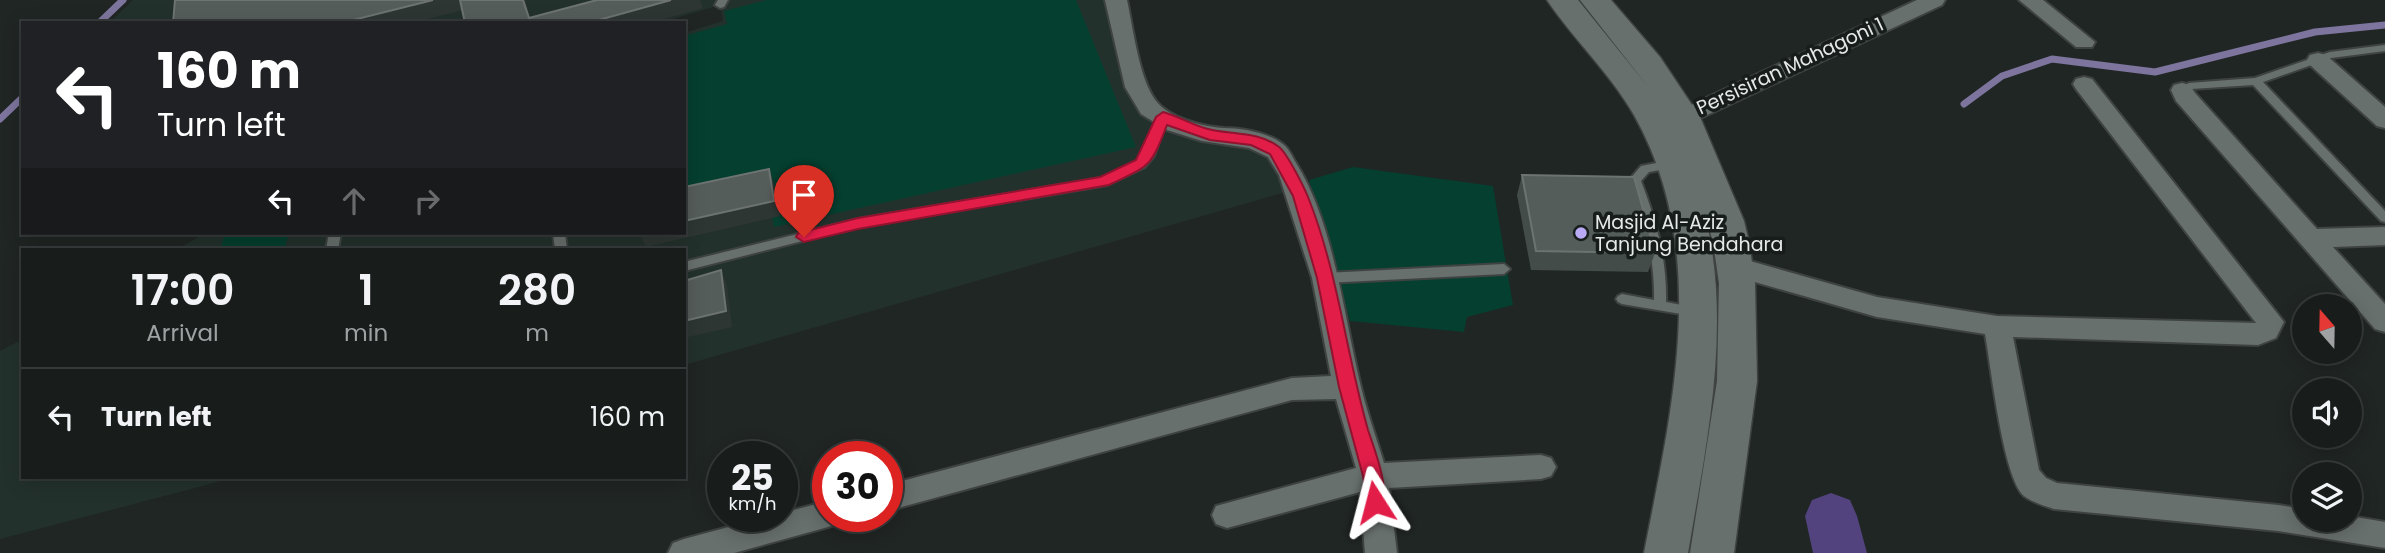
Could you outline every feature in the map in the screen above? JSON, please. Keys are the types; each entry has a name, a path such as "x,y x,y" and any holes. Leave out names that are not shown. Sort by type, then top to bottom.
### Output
{"main road":[{"path":"1562,0 1619,70 1659,132 1691,221 1701,297 1698,371 1666,553"},
{"path":"1604,1 1685,117 1726,221 1735,267 1738,302 1737,381 1712,553"}],"street":[{"path":"1116,0 1136,87 1149,108 1175,124 1210,135 1256,141 1276,151 1300,196 1325,278 1347,387 1373,476 1381,553"},
{"name":"Persisiran Mahagoni 1","path":"1685,117 1934,0"},
{"path":"2030,0 2084,42"},
{"path":"2318,60 2385,120"},
{"path":"1735,267 1877,307 1997,326 2258,334 2270,328 2270,321 2084,84"},
{"path":"2182,90 2183,96 2382,316"},
{"path":"2310,237 2385,236"},
{"path":"1997,326 2025,474 2035,487 2054,496 2278,518 2385,535"},
{"path":"903,494 1292,388 1347,387"},
{"path":"1227,515 1373,476 1541,467"},
{"path":"684,553 812,518"}],"lane":[{"path":"2182,90 2189,86 2256,81 2340,53 2385,48"},
{"path":"2256,81 2385,218"},
{"path":"686,266 858,223 1104,182 1141,164 1148,156 1163,117"},
{"path":"1660,306 1661,284 1654,238 1635,180 1641,172 1651,167 1672,163"},
{"path":"1325,278 1504,269"},
{"path":"1622,299 1700,312"}],"shaded area":[{"path":"133,0 1108,0 1162,126 1184,137 1209,138 1272,153 1289,191 686,364 686,248 180,248 202,235 686,235 686,32 723,21 720,5 666,21 111,21"},
{"path":"21,340 21,479 229,479 0,539 0,351"}],"green space":[{"path":"767,0 1076,0 1136,147 774,227 767,186 686,206 686,35 727,24 724,11"},
{"path":"1353,167 1493,186 1513,305 1467,317 1464,332 1350,321 1309,180"},
{"path":"224,235 288,235 285,248 221,248"}],"building":[{"path":"175,0 433,0 349,21 173,21"},
{"path":"460,0 523,0 529,18 597,0 671,0 595,21 465,21"},
{"path":"769,169 774,201 686,221 686,187"},
{"name":"Masjid Al-Aziz Tanjung Bendahara","path":"1522,175 1634,177 1655,253 1536,251"},
{"path":"721,270 726,311 686,321 686,280"}],"waterway":[{"path":"101,21 123,0"},
{"path":"1964,104 2002,76 2052,59 2155,72 2315,32 2385,25"},
{"path":"0,119 21,99"},
{"path":"1831,516 1840,553"}],"place":[{"name":"Masjid Al-Aziz Tanjung Bendahara","path":"1581,233"}],"route":[{"path":"804,237 858,223 1104,182 1141,164 1148,156 1163,117 1175,124 1210,135 1256,141 1276,151 1291,174 1300,196 1325,278 1347,387 1373,476 1375,502"}]}
